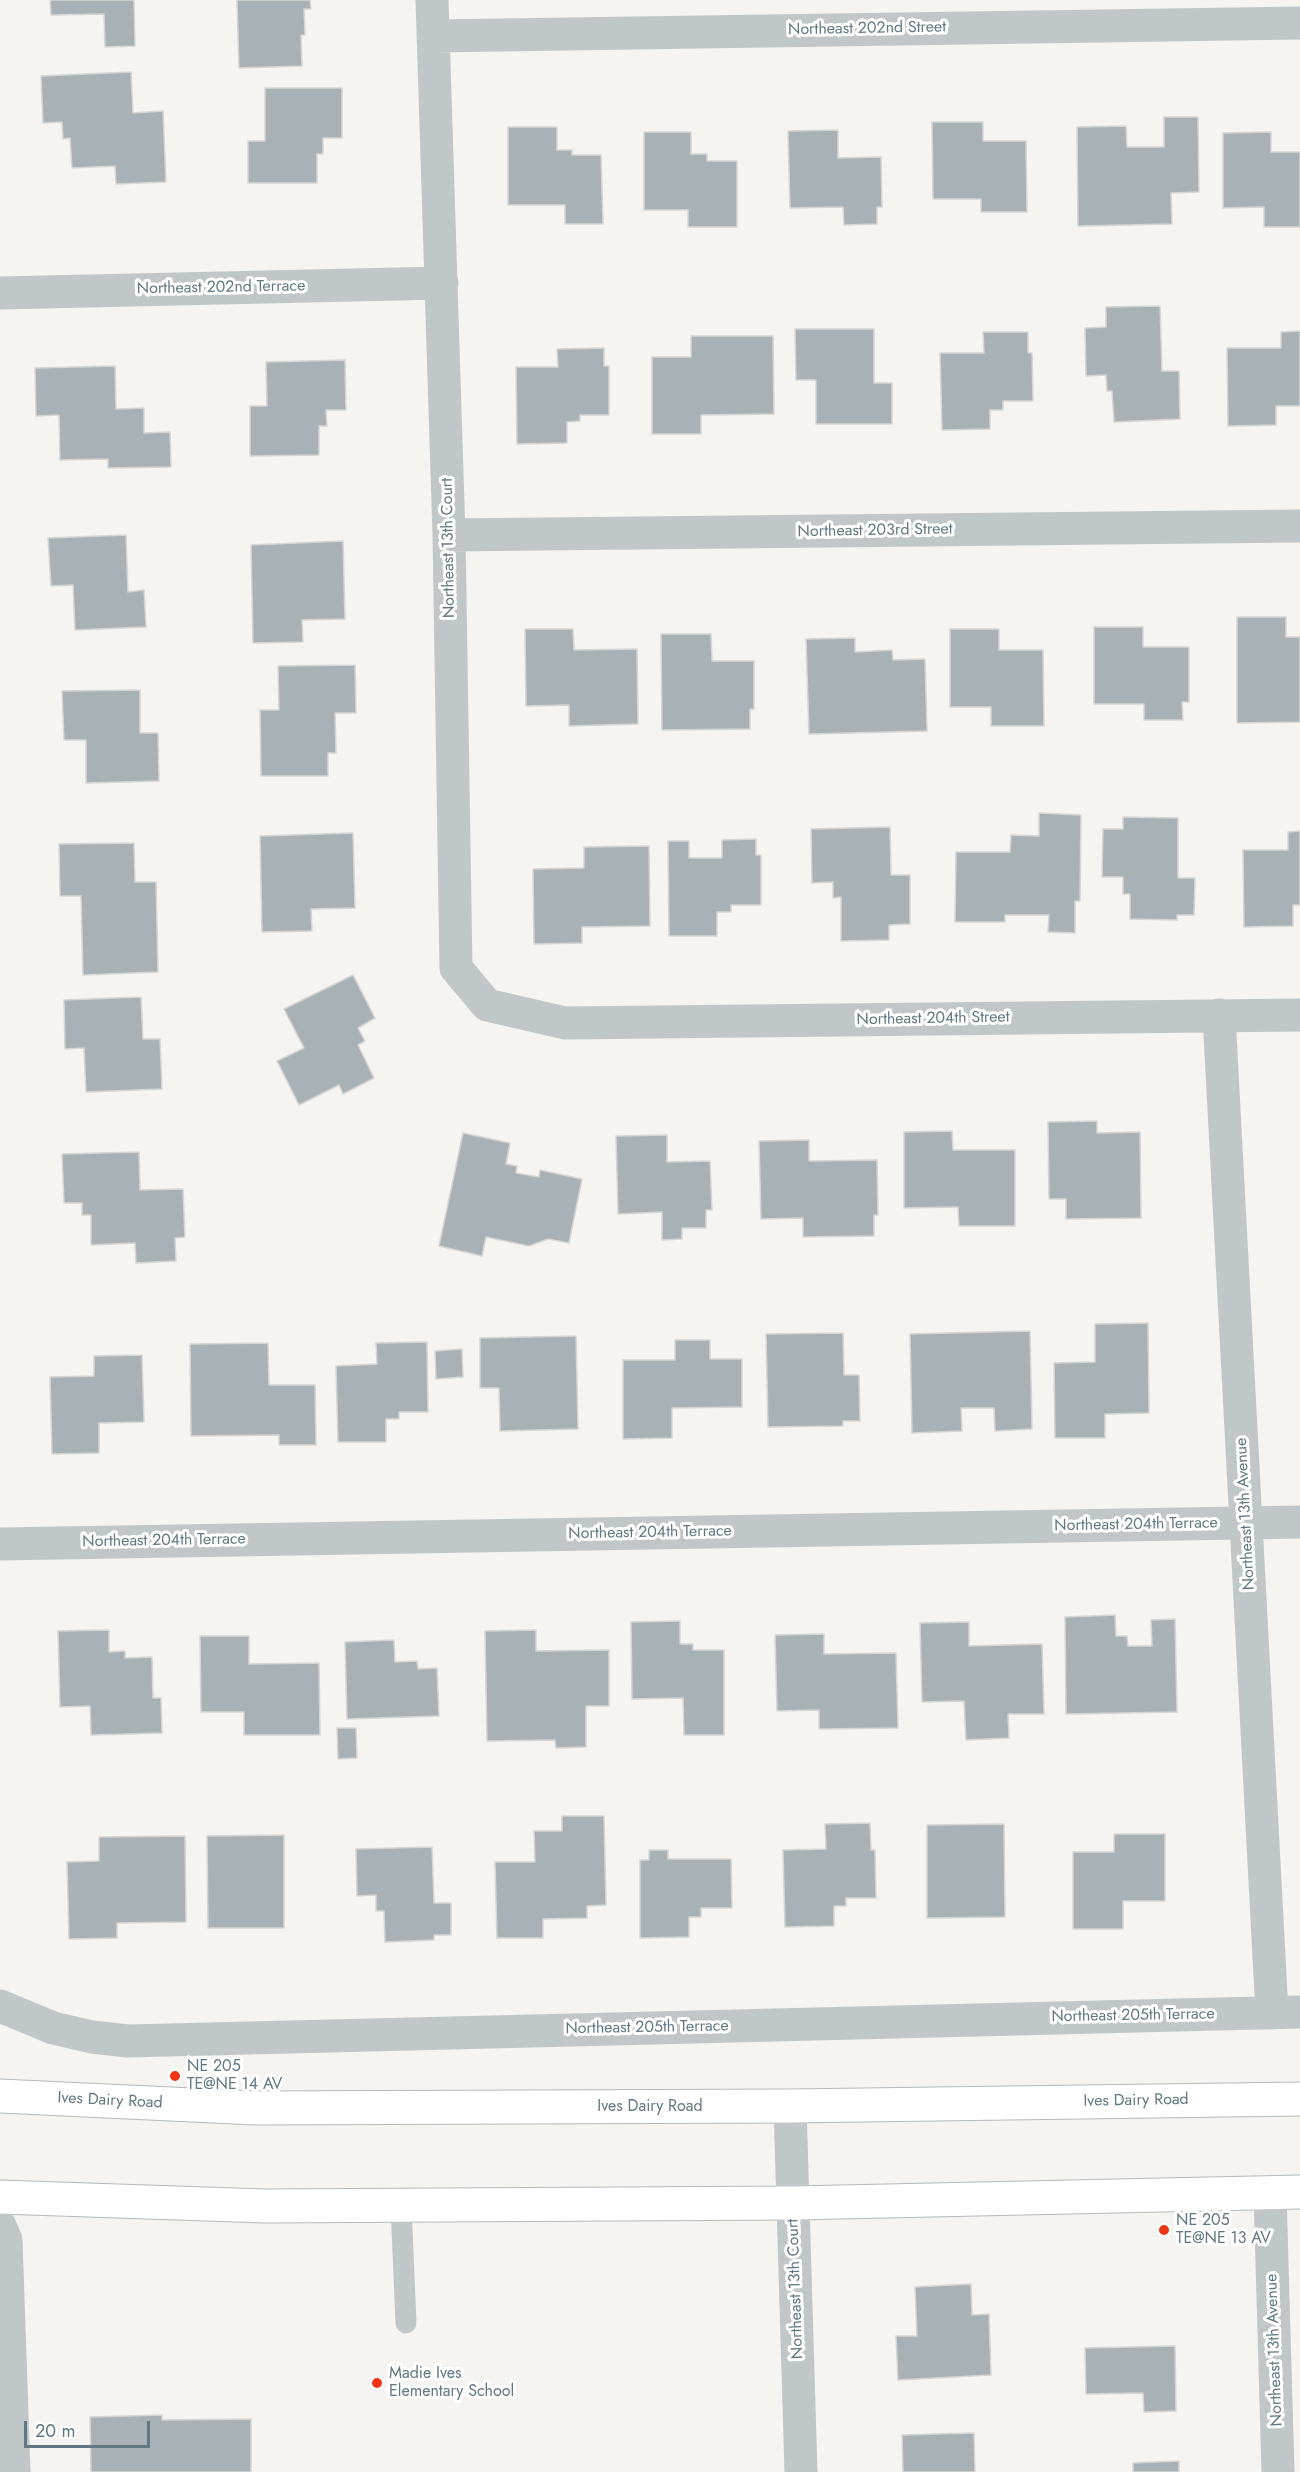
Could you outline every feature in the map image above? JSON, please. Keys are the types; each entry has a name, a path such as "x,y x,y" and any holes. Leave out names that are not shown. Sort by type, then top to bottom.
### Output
{"main road":[{"name":"Ives Dairy Road","path":"0,2096 256,2108 790,2106 1300,2098"},
{"path":"0,2197 265,2206 794,2203 1285,2192"}],"street":[{"name":"Northeast 13th Court","path":"432,0 449,535 456,968 487,1005 565,1023"},
{"name":"Northeast 202nd Street","path":"434,36 1300,22"},
{"name":"Northeast 202nd Terrace","path":"0,292 442,284"},
{"name":"Northeast 203rd Street","path":"449,535 1300,526"},
{"name":"Northeast 13th Avenue","path":"1219,1015 1247,1523 1286,2013"},
{"name":"Northeast 204th Street","path":"565,1023 1300,1015"},
{"name":"Northeast 204th Terrace","path":"0,1544 1300,1522"},
{"name":"Northeast 205th Terrace","path":"0,2006 53,2028 128,2042 1286,2013"},
{"name":"Northeast 13th Court","path":"790,2106 801,2472"},
{"name":"Northeast 13th Avenue","path":"1278,2472 1285,2192"},
{"path":"0,2226 6,2240 4,2299 14,2472"}],"lane":[{"path":"401,2205 406,2323"}],"building":[{"path":"50,0 134,0 135,46 105,47 104,14 51,15"},
{"path":"237,0 310,0 311,9 304,9 305,35 301,35 302,66 239,68"},
{"path":"131,72 133,113 163,111 166,182 116,184 115,166 72,168 70,138 63,139 62,122 43,123 41,76"},
{"path":"265,88 342,88 342,138 323,138 323,154 317,154 317,183 248,183 248,141 265,141"},
{"path":"1164,117 1198,117 1199,192 1171,193 1172,224 1078,226 1077,127 1126,126 1127,147 1164,147"},
{"path":"932,122 983,122 983,141 1026,141 1027,212 981,212 981,199 933,199"},
{"path":"508,127 557,127 557,150 572,150 572,155 601,155 603,224 565,224 565,205 508,205"},
{"path":"838,130 838,158 881,157 882,207 877,207 877,224 844,225 843,207 790,208 788,131"},
{"path":"644,132 691,132 691,154 707,154 707,161 737,161 737,227 688,227 688,210 644,210"},
{"path":"1271,132 1271,152 1300,152 1300,227 1264,227 1264,207 1223,208 1223,133"},
{"path":"1160,306 1162,371 1179,371 1180,419 1114,422 1112,391 1107,391 1106,375 1086,376 1085,328 1106,327 1106,307"},
{"path":"795,329 874,329 874,383 892,383 892,424 816,424 816,380 796,380"},
{"path":"1300,331 1300,406 1276,406 1276,425 1228,426 1227,348 1281,348 1281,332"},
{"path":"983,332 1028,332 1028,353 1032,353 1033,401 1003,401 1003,410 990,410 990,429 942,430 940,353 984,353"},
{"path":"691,336 773,336 774,414 701,415 701,434 652,434 652,357 691,357"},
{"path":"604,348 604,366 609,366 609,415 580,415 580,421 567,422 567,443 517,444 516,367 558,367 557,349"},
{"path":"345,360 346,410 326,410 327,426 319,426 319,455 250,456 250,406 267,406 266,362"},
{"path":"115,366 116,409 144,408 144,433 170,432 171,467 108,468 108,459 60,460 59,415 36,416 35,368"},
{"path":"126,535 128,592 144,590 146,627 75,630 73,585 51,586 48,538"},
{"path":"343,541 345,619 302,620 303,642 253,643 251,545"},
{"path":"1237,617 1286,617 1286,637 1300,637 1300,722 1237,723"},
{"path":"1094,627 1143,627 1143,647 1189,647 1189,702 1182,702 1183,720 1144,720 1144,704 1094,704"},
{"path":"525,629 573,629 574,650 637,649 638,724 569,726 569,705 526,706"},
{"path":"950,629 999,629 999,650 1043,650 1044,726 991,726 991,707 950,707"},
{"path":"661,634 711,634 712,661 754,661 754,709 750,709 750,729 662,730"},
{"path":"855,638 855,652 892,650 893,660 925,659 927,731 809,734 806,639"},
{"path":"355,665 356,713 335,713 336,753 328,753 328,776 261,776 260,710 279,710 278,666"},
{"path":"140,690 140,733 158,733 159,781 86,783 86,740 64,740 62,691"},
{"path":"1039,813 1081,815 1080,901 1075,901 1075,933 1048,932 1049,915 1005,915 1005,922 955,922 956,852 1010,852 1011,835 1039,836"},
{"path":"1123,817 1178,818 1178,878 1195,878 1194,915 1177,915 1177,920 1130,919 1130,894 1123,894 1123,877 1102,877 1103,829 1123,829"},
{"path":"890,827 891,875 910,875 910,924 889,925 889,940 841,941 841,897 833,898 833,882 812,883 811,829"},
{"path":"1300,831 1300,905 1293,905 1293,926 1244,927 1243,850 1288,850 1288,832"},
{"path":"353,833 355,908 311,909 312,931 262,932 260,836"},
{"path":"756,839 756,855 761,855 761,905 731,905 731,912 717,912 717,936 669,936 668,841 689,841 689,858 722,858 722,840"},
{"path":"134,843 135,882 156,882 158,972 83,975 81,896 60,896 59,844"},
{"path":"649,846 650,926 582,927 582,943 534,944 533,869 584,868 584,847"},
{"path":"353,975 375,1018 358,1028 365,1041 358,1045 374,1078 343,1094 339,1085 299,1105 277,1061 304,1048 284,1009"},
{"path":"141,997 143,1039 160,1039 162,1089 86,1092 84,1048 65,1049 64,1000"},
{"path":"1097,1121 1097,1133 1140,1132 1141,1218 1066,1219 1066,1199 1049,1199 1048,1122"},
{"path":"952,1131 953,1150 1015,1150 1015,1226 959,1226 958,1207 904,1208 904,1132"},
{"path":"463,1133 510,1143 506,1164 517,1166 516,1173 539,1177 540,1170 582,1179 569,1243 548,1239 529,1246 486,1237 482,1256 439,1246"},
{"path":"667,1135 667,1162 710,1161 712,1210 706,1210 706,1228 682,1228 682,1239 662,1240 662,1212 618,1214 616,1136"},
{"path":"809,1140 809,1161 877,1160 878,1215 874,1215 874,1236 803,1237 803,1218 761,1219 759,1141"},
{"path":"139,1152 140,1190 183,1189 185,1237 175,1238 176,1261 136,1263 135,1243 91,1245 91,1215 82,1215 82,1203 64,1203 62,1154"},
{"path":"1148,1323 1149,1413 1105,1414 1105,1438 1055,1438 1054,1363 1095,1362 1095,1324"},
{"path":"1030,1331 1032,1429 995,1431 994,1408 961,1408 962,1431 912,1433 910,1334"},
{"path":"843,1333 844,1375 859,1375 860,1421 843,1421 843,1426 768,1427 766,1334"},
{"path":"576,1336 578,1429 500,1431 499,1388 480,1388 480,1338"},
{"path":"675,1340 710,1340 710,1359 742,1359 742,1407 672,1408 672,1438 623,1439 623,1360 675,1360"},
{"path":"427,1342 428,1412 399,1412 399,1419 386,1419 386,1442 338,1442 336,1366 377,1364 376,1343"},
{"path":"268,1343 269,1385 315,1385 316,1445 279,1445 279,1435 191,1436 190,1344"},
{"path":"462,1349 463,1377 436,1379 435,1351"},
{"path":"142,1355 144,1422 99,1423 99,1453 52,1454 50,1377 94,1376 94,1356"},
{"path":"1115,1615 1116,1636 1127,1636 1128,1646 1152,1646 1151,1620 1175,1619 1177,1712 1066,1714 1065,1617"},
{"path":"680,1621 680,1644 693,1644 693,1650 724,1650 724,1735 684,1735 683,1698 632,1699 631,1622"},
{"path":"969,1622 969,1646 1042,1644 1044,1714 1008,1714 1009,1738 966,1740 964,1701 922,1702 920,1623"},
{"path":"109,1630 109,1652 125,1651 125,1658 152,1657 153,1698 161,1698 162,1733 91,1735 90,1706 60,1707 58,1631"},
{"path":"536,1630 536,1651 609,1650 609,1706 586,1706 586,1747 556,1748 555,1740 487,1741 485,1631"},
{"path":"824,1634 824,1654 896,1653 898,1728 819,1729 819,1710 777,1711 775,1635"},
{"path":"200,1636 249,1636 249,1664 319,1663 320,1735 244,1735 244,1712 201,1712"},
{"path":"394,1640 395,1662 417,1661 418,1669 437,1668 439,1716 347,1719 345,1642"},
{"path":"337,1728 356,1728 357,1758 338,1759"},
{"path":"562,1816 604,1816 606,1905 587,1906 587,1918 543,1919 543,1938 497,1938 495,1862 535,1862 534,1831 562,1831"},
{"path":"870,1823 871,1850 875,1850 876,1898 846,1898 846,1906 834,1906 834,1926 785,1927 783,1850 826,1849 825,1824"},
{"path":"1004,1824 1005,1917 927,1918 927,1825"},
{"path":"1114,1834 1165,1834 1165,1901 1123,1901 1123,1929 1073,1929 1073,1852 1114,1852"},
{"path":"284,1835 284,1928 208,1928 207,1836"},
{"path":"185,1836 186,1922 117,1923 117,1938 69,1939 67,1862 99,1861 99,1837"},
{"path":"432,1847 434,1903 451,1903 451,1935 434,1935 434,1940 385,1942 384,1911 376,1911 376,1895 357,1896 356,1849"},
{"path":"649,1850 668,1850 668,1859 731,1859 732,1908 701,1908 701,1917 689,1917 689,1937 640,1938 640,1860 649,1860"},
{"path":"971,2284 972,2315 989,2314 991,2375 898,2380 896,2336 917,2336 915,2287"},
{"path":"1175,2346 1176,2411 1144,2412 1143,2393 1086,2394 1085,2348"},
{"path":"162,2415 162,2420 251,2419 251,2472 91,2472 90,2417"},
{"path":"974,2433 975,2472 903,2472 902,2435"},
{"path":"1179,2461 1179,2472 1133,2472 1133,2463"}],"place":[{"name":"NE 205 TE@NE 14 AV","path":"175,2076"},
{"name":"NE 205 TE@NE 13 AV","path":"1164,2230"},
{"name":"Madie Ives Elementary School","path":"377,2383"}]}
